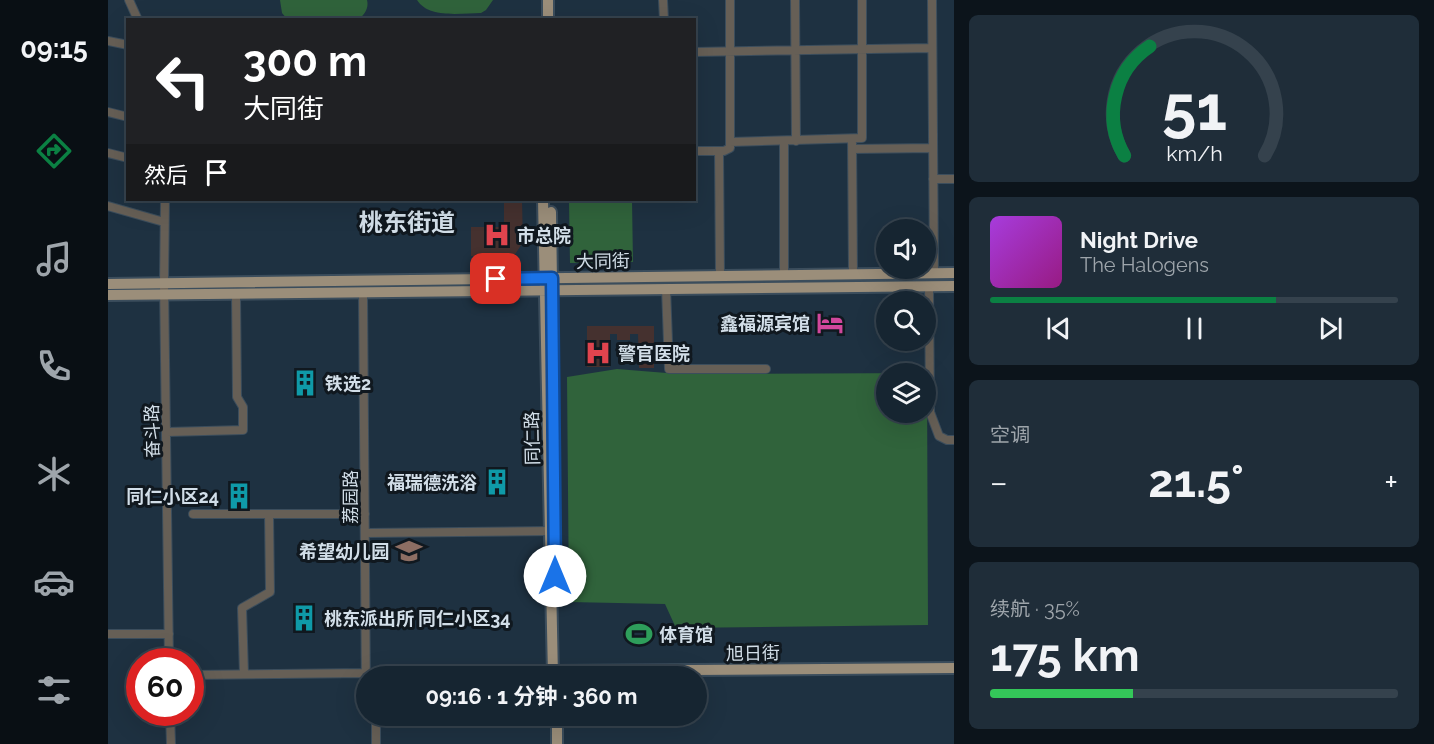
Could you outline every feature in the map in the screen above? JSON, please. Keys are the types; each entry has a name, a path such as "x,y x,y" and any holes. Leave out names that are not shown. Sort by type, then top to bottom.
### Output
{"main road":[{"path":"542,0 542,18"},
{"path":"548,0 548,18"},
{"name":"同仁路","path":"543,201 548,284 555,666"},
{"name":"同仁路","path":"548,284 551,201"},
{"name":"大同街","path":"936,273 954,273"},
{"name":"大同街","path":"108,296 363,292 720,276 876,274"},
{"name":"大同街","path":"108,284 164,282 548,284 666,288 954,286"},
{"name":"旭日街","path":"707,672 954,668"},
{"path":"555,726 555,744"}],"street":[{"path":"129,0 137,18"},
{"path":"663,0 664,18"},
{"path":"696,151 728,150 730,142 730,0"},
{"path":"795,0 796,141"},
{"path":"730,142 862,138 862,0"},
{"path":"932,0 933,219"},
{"path":"108,41 126,45"},
{"path":"696,52 932,48"},
{"path":"108,112 126,116"},
{"path":"852,139 853,274"},
{"path":"784,141 784,276"},
{"path":"852,149 933,147"},
{"path":"719,151 720,276"},
{"path":"108,153 126,158"},
{"path":"933,179 954,179"},
{"name":"奋斗路","path":"165,201 169,648"},
{"path":"108,206 164,222"},
{"path":"928,286 930,412 939,436 947,440 954,440"},
{"path":"666,288 669,369 766,369"},
{"name":"荔园路","path":"363,292 366,666"},
{"path":"167,432 243,430 243,407 237,397 236,294"},
{"path":"193,514 365,514"},
{"path":"244,674 242,608 270,592 269,514"},
{"path":"365,533 553,531"},
{"path":"108,634 169,634"},
{"path":"204,675 356,673"},
{"path":"170,726 171,744"},
{"path":"376,726 376,744"}],"shaded area":[{"name":"市总院","path":"504,201 522,201 523,242 514,256 471,256 471,227 504,227"},
{"name":"警官医院","path":"587,326 654,326 654,368 639,368 638,334 630,334 630,340 617,340 617,334 610,334 610,367 587,367"}],"green space":[{"path":"280,0 367,0 365,13 360,18 286,18 282,13"},
{"path":"417,0 493,0 481,13 446,14 429,10"},
{"path":"569,201 632,201 633,262 570,263"},
{"path":"617,369 679,374 876,373 876,423 927,423 928,625 676,628 665,604 569,602 567,377"}],"place":[{"name":"市总院","path":"497,235"},
{"name":"鑫福源宾馆","path":"830,323"},
{"name":"警官医院","path":"598,353"},
{"name":"铁选2","path":"305,383"},
{"name":"福瑞德洗浴","path":"497,482"},
{"name":"同仁小区24","path":"239,496"},
{"name":"希望幼儿园","path":"409,551"},
{"name":"桃东派出所 同仁小区34","path":"304,618"},
{"name":"体育馆","path":"639,634"}],"district":[{"name":"桃东街道","path":"407,222"}],"route":[{"path":"496,279 552,278 555,576"}]}
